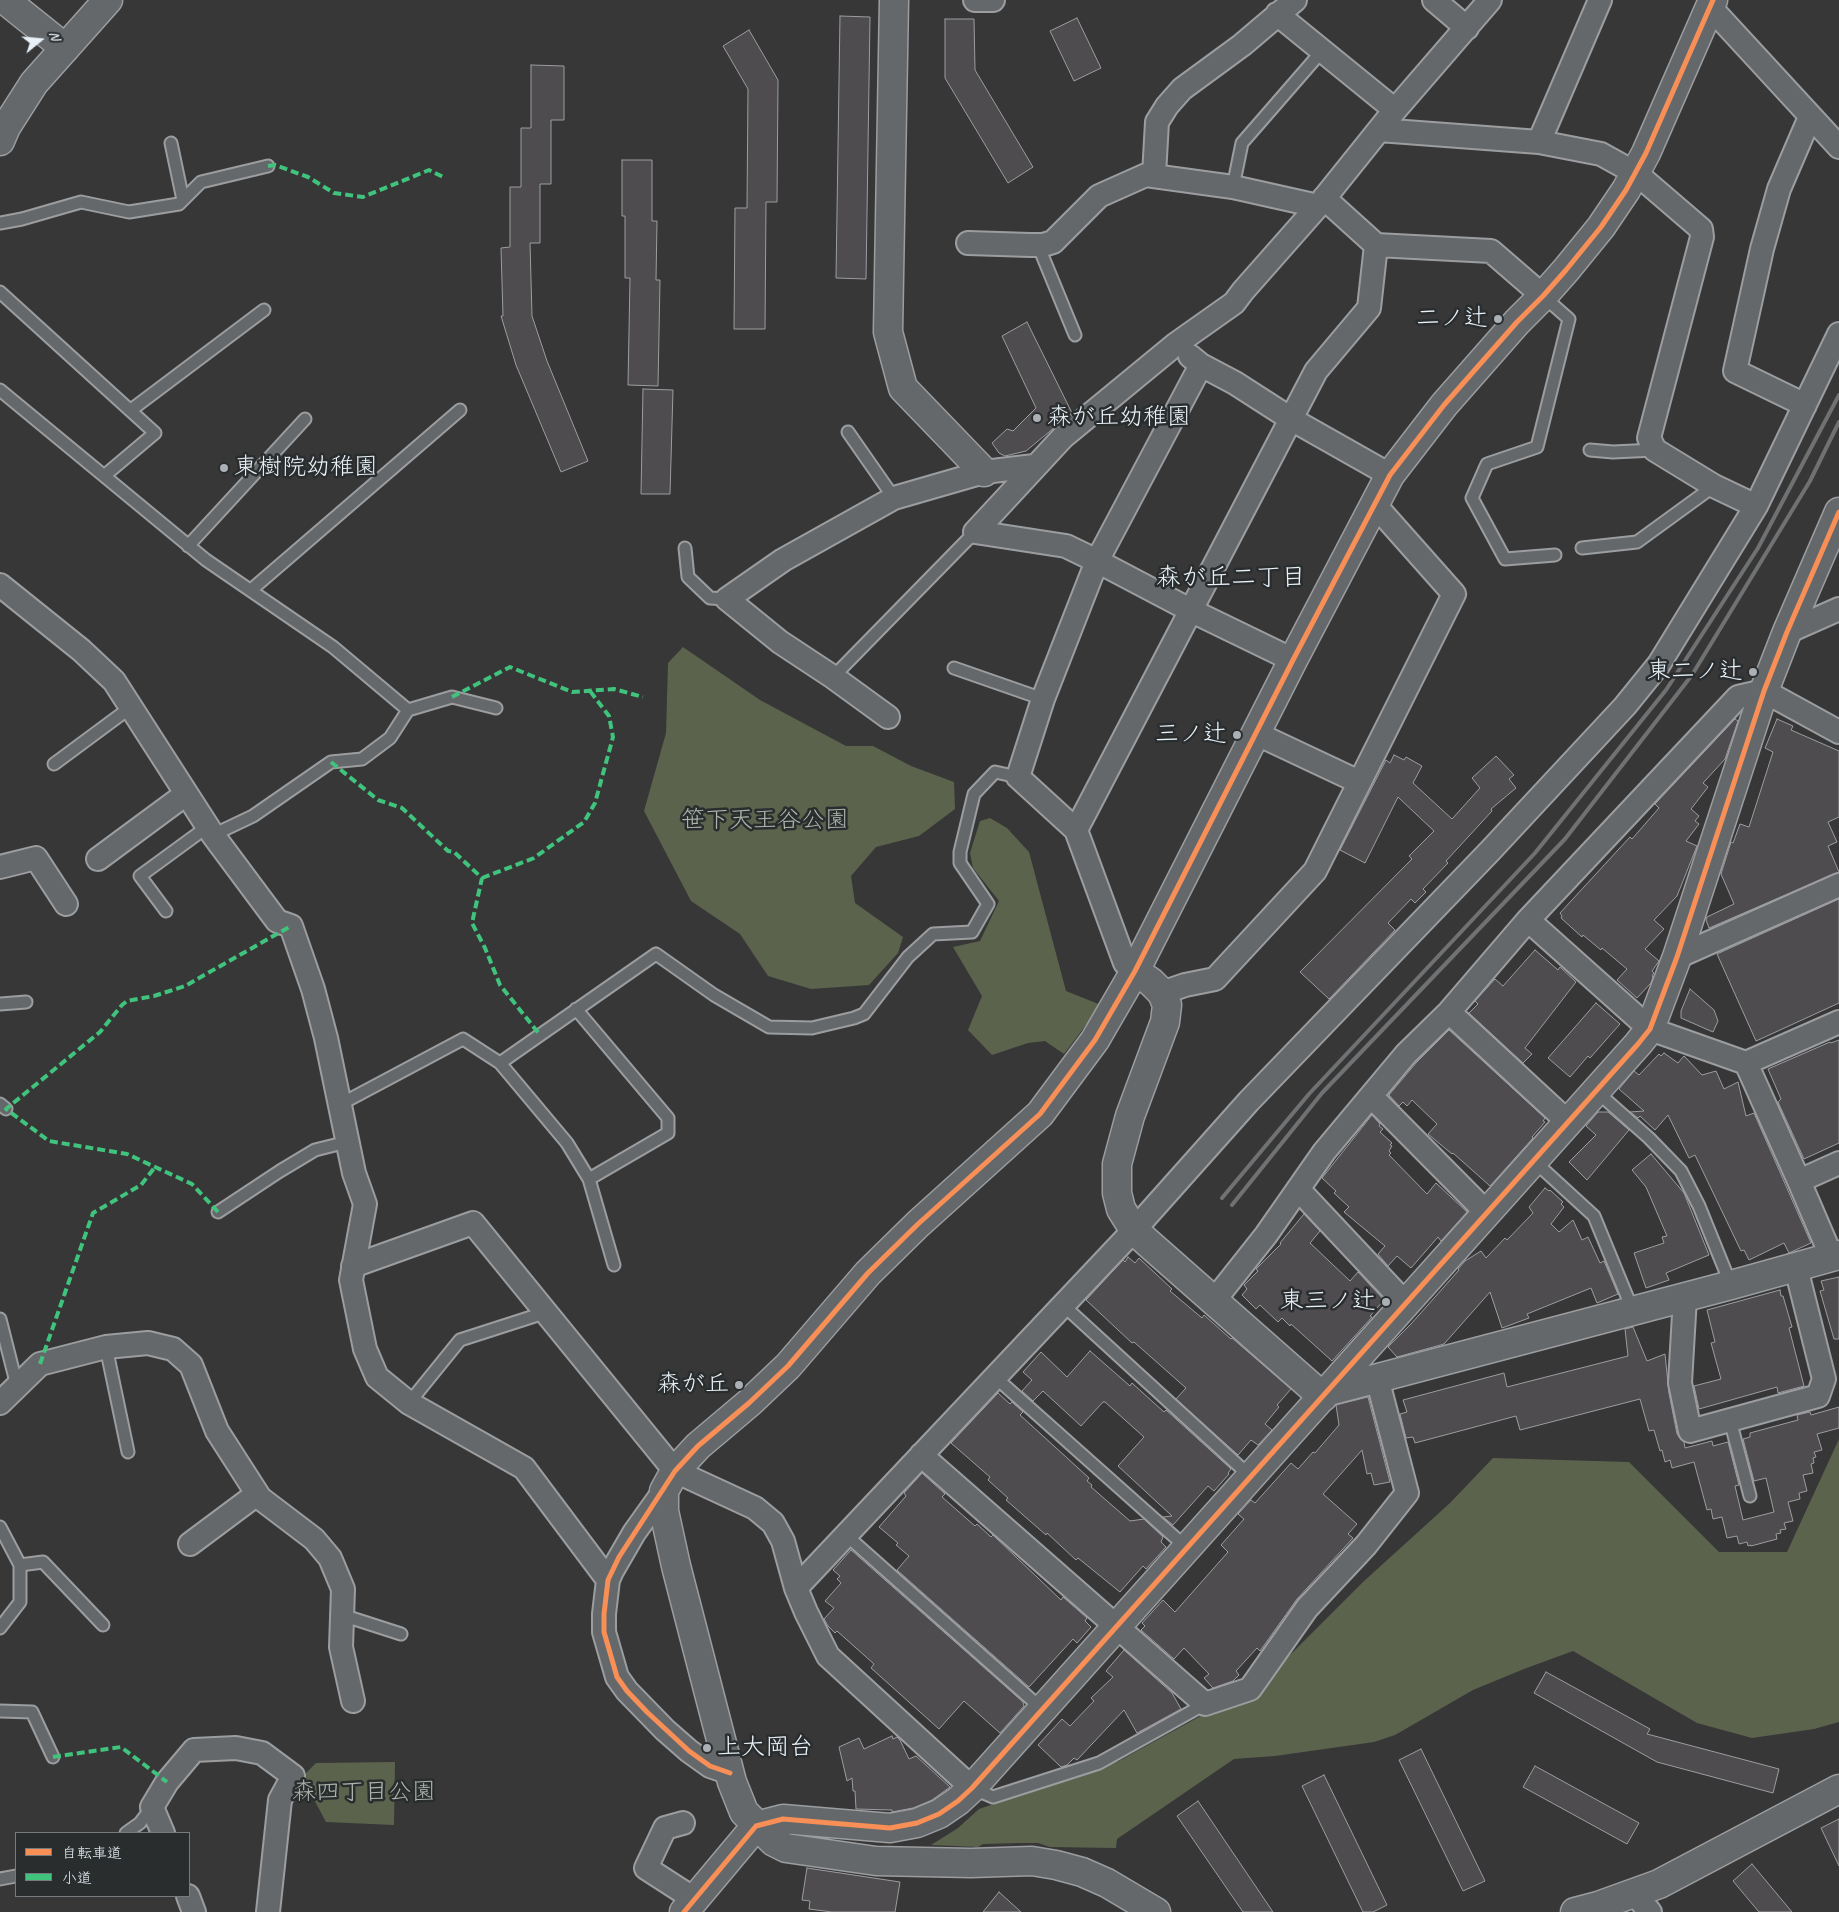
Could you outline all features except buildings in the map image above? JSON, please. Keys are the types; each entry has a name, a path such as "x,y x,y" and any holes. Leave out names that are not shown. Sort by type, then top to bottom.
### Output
{"street":[{"path":"5,0 65,48"},
{"path":"0,141 6,127 34,83 108,0"},
{"path":"894,0 888,332 903,388 984,472"},
{"path":"975,0 992,0"},
{"path":"1154,175 1157,122 1167,106 1182,90 1242,45 1295,0"},
{"path":"1434,0 1466,28"},
{"path":"975,532 1034,466 1063,437 1176,344 1234,303 1321,202 1395,110 1490,0"},
{"path":"1539,142 1600,0"},
{"path":"730,1773 710,1766 689,1751 627,1691 617,1677 604,1632 608,1580 619,1556 669,1481 698,1446 749,1403 788,1366 868,1273 918,1224 1040,1114 1095,1040 1135,971 1293,660 1390,475 1444,405 1517,322 1543,296 1601,227 1636,174 1711,3 1810,117 1839,147"},
{"path":"1277,14 1395,110"},
{"path":"1805,405 1735,371 1762,249 1779,189 1810,117"},
{"path":"1379,130 1539,142 1601,154 1636,174 1701,229 1702,237 1649,438 1655,450 1714,486 1756,506"},
{"path":"968,242 1038,245 1053,242 1099,196 1146,175 1154,175 1321,202 1376,246 1491,252 1543,296"},
{"path":"1076,830 1316,371 1369,308 1376,246"},
{"path":"796,1588 1134,1230 1256,1094 1490,851 1625,706 1658,664 1756,506 1839,334"},
{"path":"1176,344 1201,366 1235,383 1291,420 1390,475"},
{"path":"1201,366 1097,561 1043,698 1018,777 1076,830 1125,962 1162,993 1167,1005 1166,1022 1130,1116 1117,1164 1117,1193 1121,1209 1134,1230 1213,1302 1326,1394"},
{"path":"888,717 780,642 727,599 783,560 894,498 984,472 1034,466"},
{"path":"1162,993 1185,985 1215,979 1315,871 1454,594 1375,505"},
{"path":"684,1823 665,1828 646,1868 689,1906 756,1826 783,1818 890,1828 917,1824 940,1814 958,1801 972,1788 1569,1123 1650,1029 1677,957 1764,691 1787,632 1839,512"},
{"path":"975,532 1066,546 1192,611 1293,660"},
{"path":"0,585 81,650 114,681 210,831 277,921 292,926 313,989 326,1038 346,1142 365,1204 351,1280 365,1349 378,1377 409,1403 524,1468 608,1580"},
{"path":"1787,632 1839,609"},
{"path":"1213,1302 1266,1235 1324,1152 1406,1054 1449,1012 1528,920 1738,697 1764,691 1839,732"},
{"path":"1256,733 1359,782"},
{"path":"98,859 186,794"},
{"path":"0,867 36,858 66,904"},
{"path":"1677,957 1839,885"},
{"path":"1528,920 1650,1029 1746,1063 1839,1022"},
{"path":"1449,1012 1569,1123"},
{"path":"1326,1394 1378,1378 1685,1298 1836,1256 1799,1181 1746,1063"},
{"path":"1371,1096 1487,1213"},
{"path":"1799,1181 1839,1163"},
{"path":"1298,1189 1406,1304"},
{"path":"353,1266 473,1222 547,1312 669,1481 755,1508 773,1523 783,1541 796,1588 828,1656 972,1788"},
{"path":"1685,1298 1680,1383 1690,1431 1818,1396 1824,1380 1796,1268"},
{"path":"0,1403 40,1364 106,1347 148,1343 173,1349 191,1366 217,1431 260,1498 314,1539 330,1558 343,1589 341,1648 353,1701"},
{"path":"921,1455 1205,1704 1250,1689 1307,1608 1366,1545 1407,1493 1378,1378"},
{"path":"669,1481 664,1510 730,1773 744,1812 774,1842 786,1848 876,1861 971,1863 1032,1861 1056,1864 1082,1872 1107,1883 1156,1912"},
{"path":"190,1544 257,1494"},
{"path":"163,1832 152,1806 168,1782 194,1750 236,1748 262,1753 298,1771 280,1800 268,1912"},
{"path":"1575,1912 1642,1902 1658,1884 1696,1866 1839,1789"},
{"path":"188,1897 194,1912"}],"lane":[{"path":"1233,187 1242,143 1322,51"},
{"path":"171,143 183,200"},
{"path":"0,223 22,219 81,202 128,212 179,204 201,182 268,166"},
{"path":"1038,245 1075,335"},
{"path":"0,292 155,433 104,476"},
{"path":"1543,296 1569,319 1537,447 1487,464 1472,498 1505,559 1555,555"},
{"path":"131,410 264,310"},
{"path":"0,390 188,546 333,647 408,710"},
{"path":"251,590 460,410"},
{"path":"188,546 305,419"},
{"path":"848,432 894,498"},
{"path":"1590,450 1613,452 1655,450"},
{"path":"1582,548 1637,542 1714,486"},
{"path":"833,677 975,532"},
{"path":"685,548 688,576 710,598 727,599"},
{"path":"954,668 1043,698"},
{"path":"166,911 140,876 210,831 253,816 331,762 362,759 390,738 408,710 452,697 496,708"},
{"path":"54,764 131,707"},
{"path":"500,1062 656,954 714,995 769,1027 812,1028 864,1014 908,958 933,934 972,932 988,904 960,863 960,852 974,794 994,772 1018,777"},
{"path":"0,1004 26,1002"},
{"path":"576,1009 668,1118 668,1133 589,1179"},
{"path":"339,1105 462,1039 500,1062 567,1143 589,1179 614,1264"},
{"path":"1596,1091 1649,1138 1681,1171 1698,1206 1731,1285"},
{"path":"218,1212 315,1150 346,1142"},
{"path":"1534,1161 1594,1216 1633,1311"},
{"path":"1063,1306 1251,1477"},
{"path":"409,1403 460,1340 547,1312"},
{"path":"0,1319 17,1386"},
{"path":"106,1347 128,1452"},
{"path":"996,1377 1187,1548"},
{"path":"1730,1420 1750,1496"},
{"path":"0,1527 20,1565 20,1602 0,1628"},
{"path":"846,1535 1042,1709"},
{"path":"20,1565 43,1562 103,1625"},
{"path":"342,1615 401,1634"},
{"path":"972,1788 993,1796 1099,1763 1205,1704"},
{"path":"0,1711 32,1712 53,1756"},
{"path":"127,1832 140,1823 152,1806"},
{"path":"0,1879 15,1876"}],"green space":[{"name":"笹下天王谷公園","path":"683,647 760,700 846,746 873,746 911,766 954,782 955,809 919,836 876,847 851,876 855,903 903,937 898,953 869,985 811,989 768,976 740,934 691,901 644,811 666,733 668,663"},
{"path":"990,818 1007,828 1029,852 1066,991 1101,1005 1064,1054 1045,1041 1028,1043 992,1055 968,1030 982,996 953,947 980,941 999,901 973,868 970,853 980,821"},
{"path":"1839,1439 1839,1722 1814,1729 1752,1738 1697,1723 1573,1651 1473,1690 1395,1735 1374,1742 1275,1756 1234,1759 1117,1839 1116,1848 1050,1847 1038,1843 983,1844 978,1847 931,1845 958,1828 979,1809 1119,1761 1206,1713 1253,1692 1363,1582 1450,1503 1493,1458 1629,1462 1719,1552 1787,1552"},
{"name":"森四丁目公園","path":"395,1762 394,1825 326,1822 302,1777 316,1763"}],"railway":[{"path":"1222,1198 1309,1094 1535,853 1666,690 1758,548 1839,395"},
{"path":"1232,1205 1322,1093 1565,839 1692,675 1810,481 1839,422"}],"marked path":[{"path":"268,166 275,165 308,177 334,193 363,197 429,170 443,177"},
{"path":"452,697 510,667 572,692 614,689 643,697"},
{"path":"482,878 534,858 584,822 595,803 613,737 609,716 590,691"},
{"path":"331,762 378,800 402,808 448,851 454,852 482,878 472,923 485,948 500,985 540,1035"},
{"path":"218,1212 192,1184 127,1154 49,1141 6,1109 100,1032 127,1001 154,996 185,986 291,926"},
{"path":"40,1364 93,1213 141,1185 155,1167"},
{"path":"53,1757 121,1747 167,1782"}],"cycle path":[{"path":"730,1773 710,1766 689,1751 647,1712 627,1691 617,1677 604,1632 604,1614 608,1580 619,1557 675,1471 698,1446 749,1403 788,1366 868,1273 918,1224 1040,1114 1095,1040 1135,971 1293,660 1390,475 1444,405 1566,270 1601,227 1626,190 1646,153 1713,0"},
{"path":"684,1912 756,1826 783,1819 890,1828 917,1823 939,1814 958,1801 972,1788 1638,1044 1650,1029 1677,957 1764,691 1787,632 1839,512"}],"place":[{"name":"二ノ辻","path":"1498,319"},
{"name":"森が丘幼稚園","path":"1037,418"},
{"name":"東樹院幼稚園","path":"224,468"},
{"name":"東二ノ辻","path":"1753,672"},
{"name":"三ノ辻","path":"1237,735"},
{"name":"東三ノ辻","path":"1386,1302"},
{"name":"森が丘","path":"739,1385"},
{"name":"上大岡台","path":"707,1748"}],"district":[{"name":"森が丘二丁目","path":"1231,578"}]}
